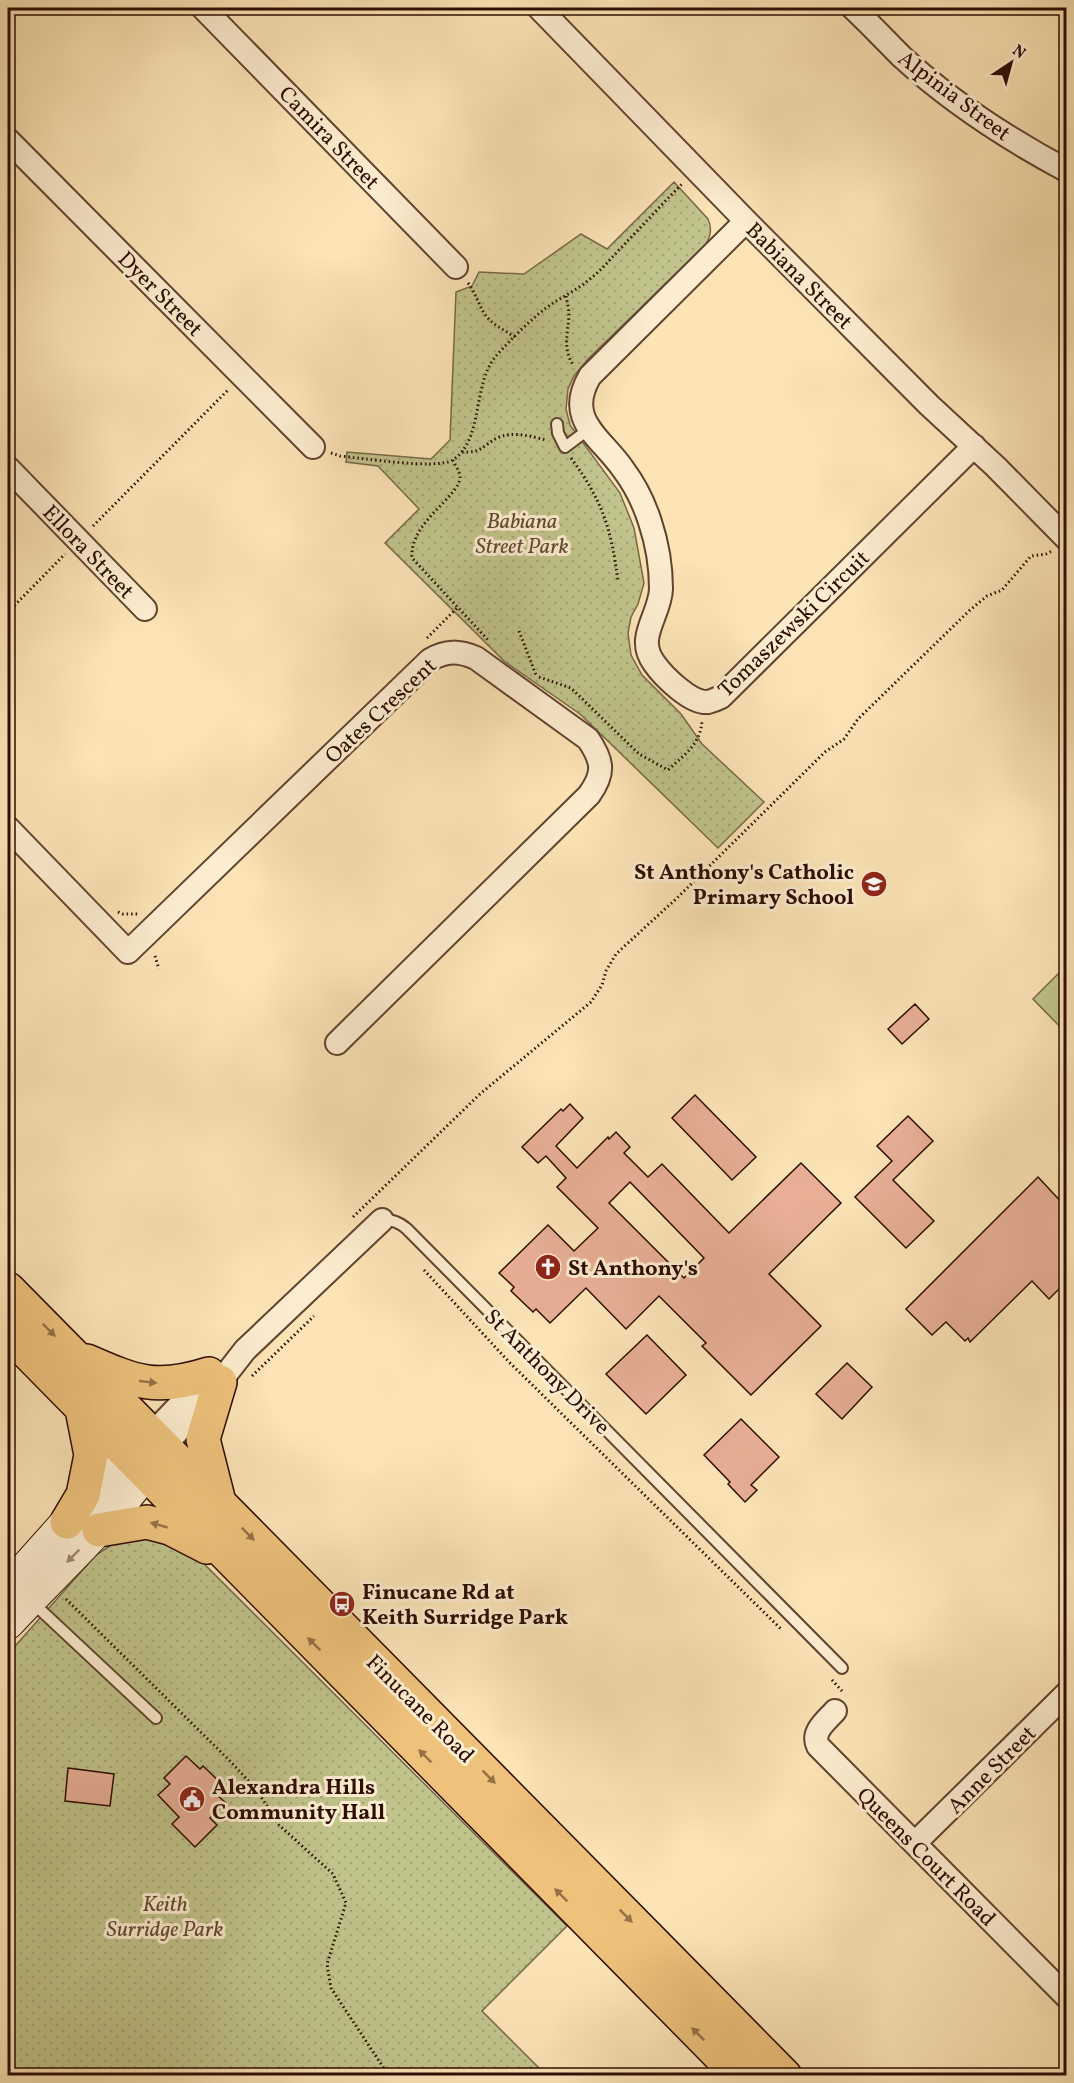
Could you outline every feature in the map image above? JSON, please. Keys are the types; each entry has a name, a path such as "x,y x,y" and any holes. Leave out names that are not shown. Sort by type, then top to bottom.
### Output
{"highway":[{"name":"Finucane Road","path":"8,1288 74,1356 230,1559 740,2076"},
{"name":"Finucane Road","path":"8,1333 82,1408 219,1504 784,2076"},
{"path":"74,1356 136,1381 152,1383 225,1380 203,1439 219,1504"},
{"path":"67,1522 83,1495 91,1455 82,1408"},
{"path":"99,1530 147,1522 170,1528 230,1559"}],"main road":[{"path":"8,1623 22,1584 67,1522 148,1453"},
{"path":"22,1584 99,1530 132,1493 148,1453"}],"street":[{"name":"Camira Street","path":"203,8 456,267"},
{"name":"Babiana Street","path":"539,8 746,221 929,405 974,446 1063,543"},
{"name":"Alpinia Street","path":"853,8 904,58 973,114 1066,170"},
{"name":"Dyer Street","path":"8,140 313,447"},
{"path":"588,379 746,221"},
{"name":"Tomaszewski Circuit","path":"588,379 580,402 582,415 589,429 622,468 639,494 651,523 659,560 661,591 646,635 647,649 654,663 684,693 696,700 707,702 721,697 974,446"},
{"name":"Ellora Street","path":"8,468 145,609"},
{"name":"Oates Crescent","path":"8,828 128,952 430,660 451,652 463,653 476,658 588,739 598,753 601,769 597,784 580,804 337,1043"},
{"name":"St Anthony Drive","path":"148,1453 225,1380 244,1350 382,1220"},
{"name":"Anne Street","path":"915,1843 1066,1694"},
{"name":"Queens Court Road","path":"839,1701 817,1732 815,1740 818,1746 1066,1996"}],"lane":[{"path":"557,424 558,433 565,447 589,429"},
{"name":"St Anthony Drive","path":"382,1220 392,1220 407,1229 842,1668"},
{"path":"22,1584 156,1718"}],"path":[{"path":"313,447 340,456 427,464 453,460 461,452 471,433 482,383 495,357 551,305 592,278 697,168"},
{"path":"456,267 476,294 484,313 496,325 515,337"},
{"path":"566,296 569,314 566,351 579,373 588,379"},
{"path":"8,612 242,375"},
{"path":"461,452 472,453 482,450 497,438 517,435 532,436 565,447 586,479 608,524 613,542 618,581"},
{"path":"453,460 460,476 458,486 431,514 423,526 411,549 412,558 493,645"},
{"path":"346,1224 480,1094 591,1002 602,985 606,971 616,954 677,898 825,752 844,739 858,719 970,610 987,596 1002,590 1031,556 1046,554 1063,543"},
{"path":"425,640 458,607"},
{"path":"519,631 537,677"},
{"path":"531,675 571,688 639,754 668,770 696,743 701,735 703,701"},
{"path":"114,910 123,914 142,914"},
{"path":"420,1265 509,1362 788,1636"},
{"path":"225,1380 320,1310"},
{"path":"22,1584 229,1760 256,1789 279,1825 333,1874 346,1903 327,1964 331,1988 350,2013 389,2076"},
{"path":"828,1676 839,1701"}],"green space":[{"name":"Babiana Street Park","path":"674,182 708,219 710,235 708,241 588,359 574,376 568,389 566,409 570,425 620,493 634,528 644,583 638,604 631,617 628,633 631,655 642,675 681,714 702,744 764,802 718,848 580,714 504,661 385,543 419,509 378,466 346,462 347,452 431,459 450,440 456,292 472,286 479,272 524,274 581,234 607,249"},
{"path":"1066,966 1066,1033 1033,999"},
{"name":"Keith Surridge Park","path":"144,1538 161,1540 193,1553 567,1926 482,2011 546,2075 8,2075 8,1654 96,1555 119,1540"}],"building":[{"path":"915,1004 929,1019 902,1044 888,1029"},
{"path":"695,1095 756,1157 732,1180 672,1118"},
{"path":"570,1104 583,1118 556,1146 577,1168 616,1132 630,1147 624,1153 648,1177 662,1164 729,1233 801,1163 841,1203 769,1274 821,1326 751,1395 702,1346 706,1343 659,1296 626,1329 586,1288 550,1323 536,1309 533,1312 511,1291 514,1287 499,1273 548,1225 574,1251 598,1228 557,1187 566,1178 546,1156 538,1163 522,1147 561,1109 563,1111","holes":["630,1182 704,1258 684,1278 609,1203"]},
{"path":"908,1116 933,1141 893,1180 934,1221 906,1248 855,1197 892,1161 877,1146"},
{"path":"1038,1177 1066,1207 1066,1282 1049,1299 1032,1281 970,1342 968,1338 965,1341 946,1322 932,1335 906,1309"},
{"path":"647,1335 686,1375 646,1414 606,1374"},
{"path":"847,1363 872,1387 842,1419 816,1394"},
{"path":"741,1419 779,1457 751,1485 757,1490 745,1502 728,1484 730,1482 704,1455"},
{"name":"Alexandra Hills Community Hall","path":"186,1756 200,1769 203,1766 225,1787 217,1795 226,1803 210,1818 217,1825 195,1847 172,1824 179,1817 158,1795 170,1784 164,1778"},
{"path":"68,1768 114,1774 110,1806 65,1801"}],"place":[{"name":"St Anthony's Catholic Primary School","path":"874,884"},
{"name":"St Anthony's","path":"548,1267"},
{"name":"Finucane Rd at Keith Surridge Park","path":"342,1604"},
{"name":"Alexandra Hills Community Hall","path":"192,1799"}]}
